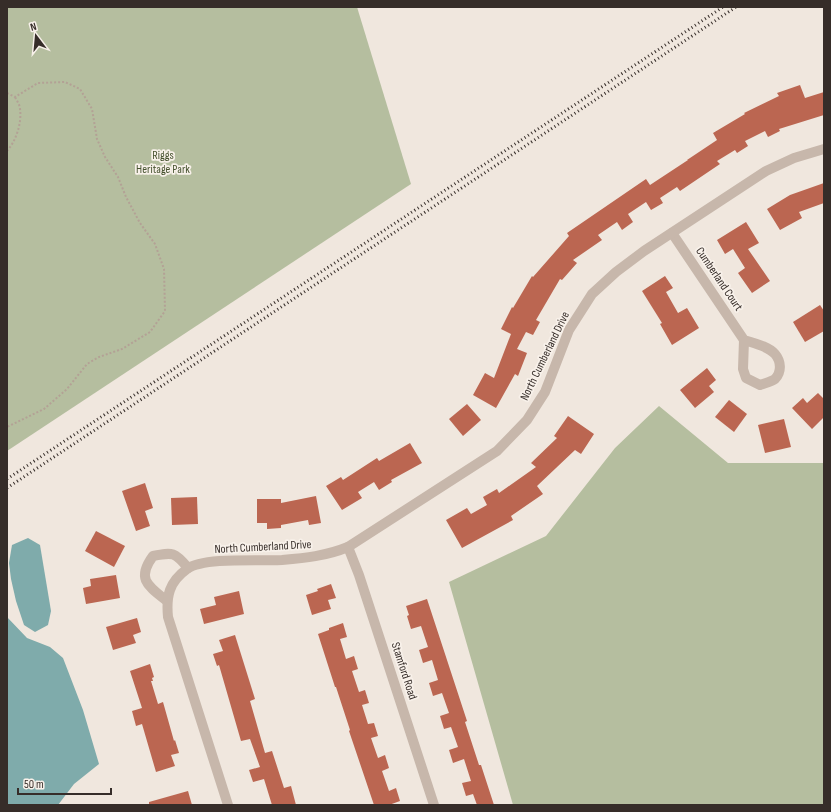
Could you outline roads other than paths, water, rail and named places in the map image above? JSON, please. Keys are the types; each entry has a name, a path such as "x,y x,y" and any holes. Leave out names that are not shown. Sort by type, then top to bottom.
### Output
{"street":[{"name":"North Cumberland Drive","path":"188,568 198,564 223,561 282,560 316,557 333,553 348,547 497,451 527,420 545,392 569,330 592,294 616,272 766,171 794,158 824,149"},
{"name":"Cumberland Court","path":"672,233 744,340"},
{"path":"744,340 764,346 775,353 780,363 780,372 774,380 760,385 746,378 743,368 744,340"},
{"name":"Stamford Road","path":"348,547 361,582 434,805"},
{"path":"167,601 150,587 144,576 146,566 153,556 166,553 178,556 188,568 176,579 170,591 167,601 168,617 228,805"}],"water":[{"path":"28,538 40,545 51,611 48,625 35,632 24,625 16,601 9,563 12,545"},
{"path":"7,617 27,638 50,647 63,658 83,710 99,764 74,784 58,805 7,805"}],"railway":[{"path":"7,479 723,7"},
{"path":"7,488 736,7"}],"park label":[{"name":"Riggs Heritage Park","path":"163,162"}]}
